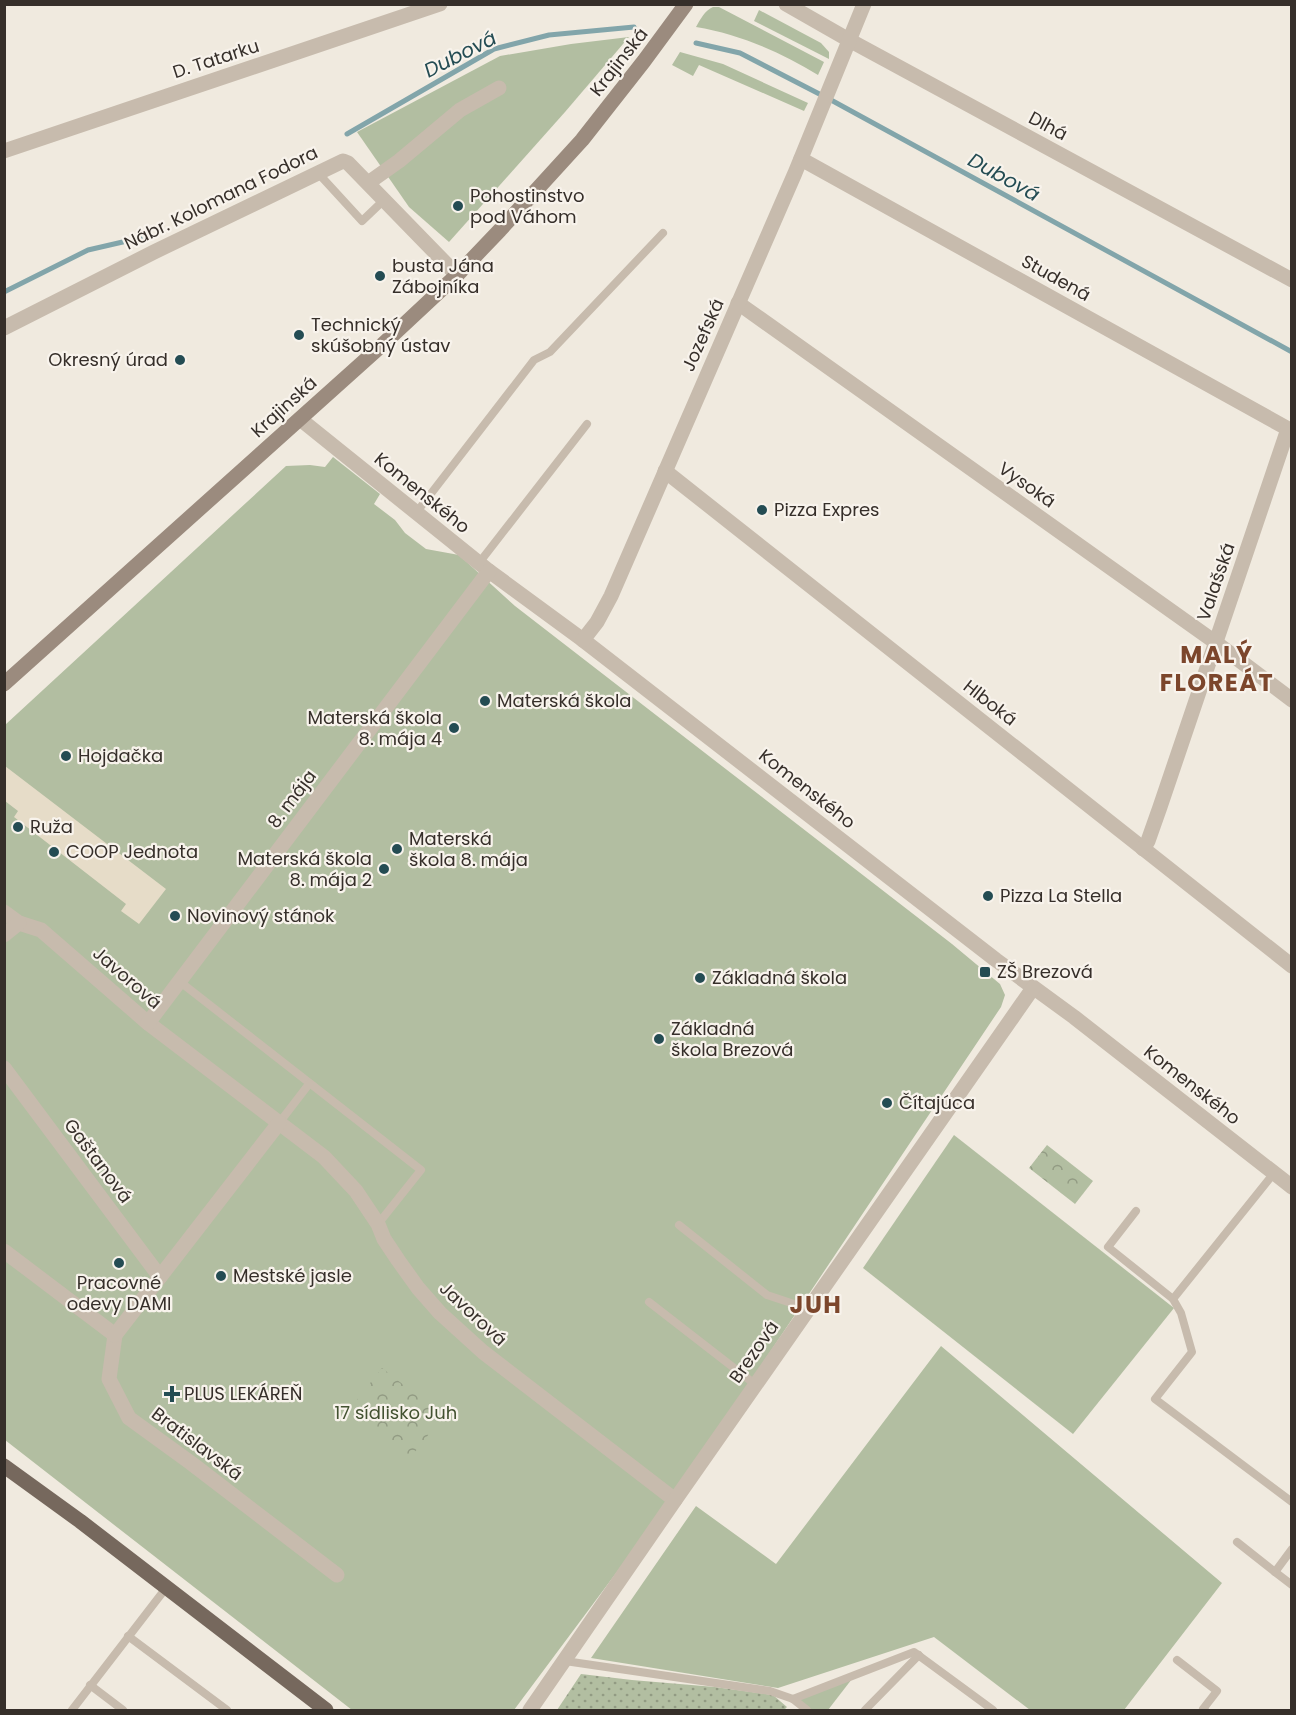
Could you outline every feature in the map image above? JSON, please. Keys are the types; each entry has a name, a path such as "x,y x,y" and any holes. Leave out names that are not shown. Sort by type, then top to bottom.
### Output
{"main road":[{"name":"Krajinská","path":"5,683 143,561 457,275 582,140 613,101 673,12 686,4"},
{"path":"4,1466 80,1521 326,1710"}],"street":[{"name":"D. Tatarku","path":"4,151 441,4"},
{"name":"Dlhá","path":"786,4 1292,280"},
{"name":"Jozefská","path":"582,640 597,622 610,596 801,159 864,4"},
{"path":"368,183 399,161 460,110 500,88"},
{"name":"Studená","path":"801,159 1290,430"},
{"name":"Nábr. Kolomana Fodora","path":"4,328 154,252 343,161 348,162 457,275"},
{"name":"Vysoká","path":"738,303 1215,642 1292,700"},
{"name":"Komenského","path":"300,419 484,567 1033,988 1074,1017 1292,1187"},
{"name":"Valašská","path":"1143,849 1148,841 1290,430"},
{"name":"Hlboká","path":"665,471 1292,966"},
{"name":"8. mája","path":"148,1023 484,567"},
{"name":"Javorová","path":"4,912 19,923 41,930 148,1023 324,1157 356,1191 398,1260 440,1313 483,1352 675,1500"},
{"path":"4,935 19,923"},
{"name":"Brezová","path":"530,1710 1033,988"},
{"name":"Gaštanová","path":"4,1068 160,1277"},
{"path":"4,1251 115,1335 279,1123"},
{"name":"Bratislavská","path":"115,1335 109,1379 129,1418 337,1575"}],"lane":[{"path":"318,173 362,221 384,200"},
{"path":"416,513 534,360 550,352 663,233"},
{"path":"484,567 587,424"},
{"path":"179,981 421,1170 378,1224"},
{"path":"279,1123 309,1084"},
{"path":"1173,1299 1274,1173"},
{"path":"1136,1211 1108,1247 1173,1299 1181,1313 1192,1352 1155,1399 1292,1502"},
{"path":"679,1225 767,1295 797,1305 806,1312"},
{"path":"649,1302 756,1384"},
{"path":"1237,1542 1292,1584"},
{"path":"1275,1572 1292,1549"},
{"path":"72,1710 166,1588"},
{"path":"128,1636 227,1710"},
{"path":"793,1699 914,1652 993,1710"},
{"path":"865,1710 919,1655"},
{"path":"1177,1660 1217,1691 1204,1710"},
{"path":"565,1661 777,1692 793,1699 807,1710"},
{"path":"90,1685 123,1710"}],"green space":[{"path":"713,7 719,7 824,62 818,75 759,45 728,34 696,27 705,13"},
{"path":"759,10 821,43 829,52 829,59 754,21"},
{"path":"629,37 449,242 409,207 357,132 500,56"},
{"path":"680,52 723,64 808,103 804,111 699,65 693,76 672,65"},
{"path":"333,457 380,494 374,504 395,520 405,533 426,549 459,555 515,606 952,944 1000,984 1005,995 1001,1007 675,1494 514,1710 352,1710 5,1440 5,725 286,466 325,467"},
{"path":"954,1135 1174,1308 1073,1434 863,1268"},
{"path":"1047,1145 1093,1181 1075,1204 1029,1168"},
{"path":"941,1346 1222,1583 1124,1710 1030,1710 934,1637 778,1688 591,1658 696,1506 776,1564"},
{"name":"17 sídlisko Juh","path":"382,1368 443,1416 411,1457 349,1410"},
{"path":"581,1674 773,1695 787,1707 784,1710 557,1710"},
{"path":"855,1675 828,1710 807,1710 793,1699"}],"shaded area":[{"path":"5,766 166,889 139,924 121,911 126,904 14,817 18,811 5,801"}],"waterway":[{"name":"Dubová","path":"347,134 494,49 549,35 634,27"},
{"name":"Dubová","path":"696,43 740,53 831,100 1292,352"},
{"name":"Dubová","path":"4,292 88,250 140,238"}],"place":[{"name":"Pohostinstvo pod Váhom","path":"458,206"},
{"name":"busta Jána Zábojníka","path":"380,276"},
{"name":"Technický skúšobný ústav","path":"299,335"},
{"name":"Okresný úrad","path":"180,360"},
{"name":"Pizza Expres","path":"762,510"},
{"name":"Materská škola","path":"485,701"},
{"name":"Materská škola 8. mája 4","path":"454,728"},
{"name":"Hojdačka","path":"66,756"},
{"name":"Ruža","path":"18,827"},
{"name":"Materská škola 8. mája","path":"397,849"},
{"name":"COOP Jednota","path":"54,852"},
{"name":"Materská škola 8. mája 2","path":"384,869"},
{"name":"Pizza La Stella","path":"988,896"},
{"name":"Novinový stánok","path":"175,916"},
{"name":"ZŠ Brezová","path":"985,972"},
{"name":"Základná škola","path":"700,978"},
{"name":"Základná škola Brezová","path":"659,1039"},
{"name":"Čítajúca","path":"887,1103"},
{"name":"Pracovné odevy DAMI","path":"119,1263"},
{"name":"Mestské jasle","path":"221,1276"},
{"name":"PLUS LEKÁREŇ","path":"172,1394"}],"district":[{"name":"MALÝ FLOREÁT","path":"1217,669"},
{"name":"JUH","path":"816,1305"}]}
